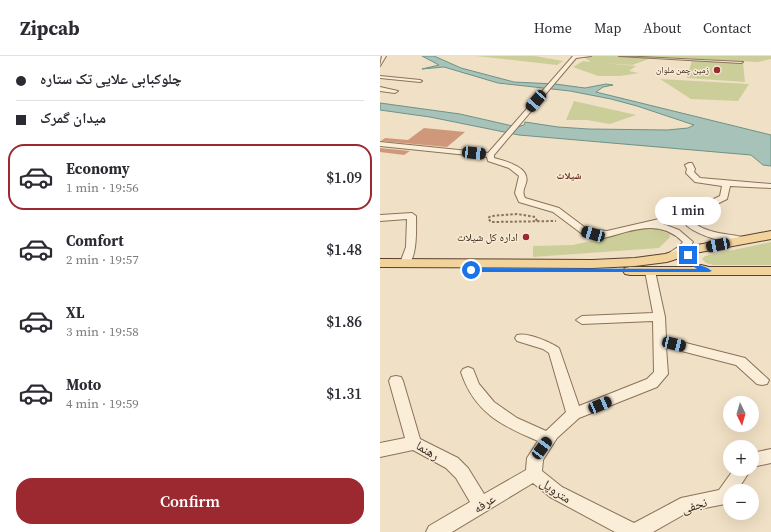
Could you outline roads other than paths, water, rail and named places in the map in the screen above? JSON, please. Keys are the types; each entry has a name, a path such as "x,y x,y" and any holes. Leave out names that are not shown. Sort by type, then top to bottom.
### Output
{"main road":[{"path":"380,270 651,265 692,250 771,235"},
{"path":"692,250 688,255 689,261 699,268 709,271"},
{"path":"380,263 651,265 674,270 771,271"}],"street":[{"path":"490,155 575,57 589,56"},
{"path":"621,56 741,62"},
{"path":"380,65 382,58"},
{"path":"380,77 420,81"},
{"path":"380,89 395,91"},
{"path":"380,144 490,155"},
{"path":"490,155 491,159 512,166 523,175 523,182 518,189 522,200 556,210 584,231 606,234"},
{"path":"689,165 691,170 690,173 698,180 771,186"},
{"path":"592,238 688,214 724,196 726,187 721,183"},
{"path":"688,214 690,224 701,232 712,236 744,240"},
{"path":"380,218 412,216 411,247 406,263"},
{"path":"645,224 669,228 682,235 688,242 683,249 667,258"},
{"name":"متروپل","path":"633,532 556,492 534,474 535,458 549,439 574,414 652,383 661,374 659,317 651,265"},
{"path":"582,320 659,317"},
{"path":"521,338 547,346 555,351 574,414"},
{"path":"660,341 740,361 762,380"},
{"path":"468,372 470,383 479,395 494,410 514,425 549,439"},
{"name":"رهنما","path":"396,381 414,443 452,463 462,472 482,506"},
{"path":"380,450 414,443"},
{"path":"759,459 771,456"},
{"name":"عرفه","path":"435,532 482,506 534,474"},
{"name":"نجفی","path":"636,532 687,504 724,497 738,476"}],"water":[{"path":"422,56 434,56 461,68 514,82 555,84 585,88 606,84 613,85 603,87 596,92 771,135 771,166 763,165 751,155 519,135 430,117 380,110 380,103 460,114 517,127 524,125 525,122 558,127 589,129 667,130 688,128 694,125 611,99 570,91 498,83 444,67 422,69 439,65"}],"place":[{"name":"زمین چمن ملوان","path":"717,70"},
{"name":"اداره کل شیلات","path":"526,237"}],"district":[{"name":"شیلات","path":"569,175"}]}
